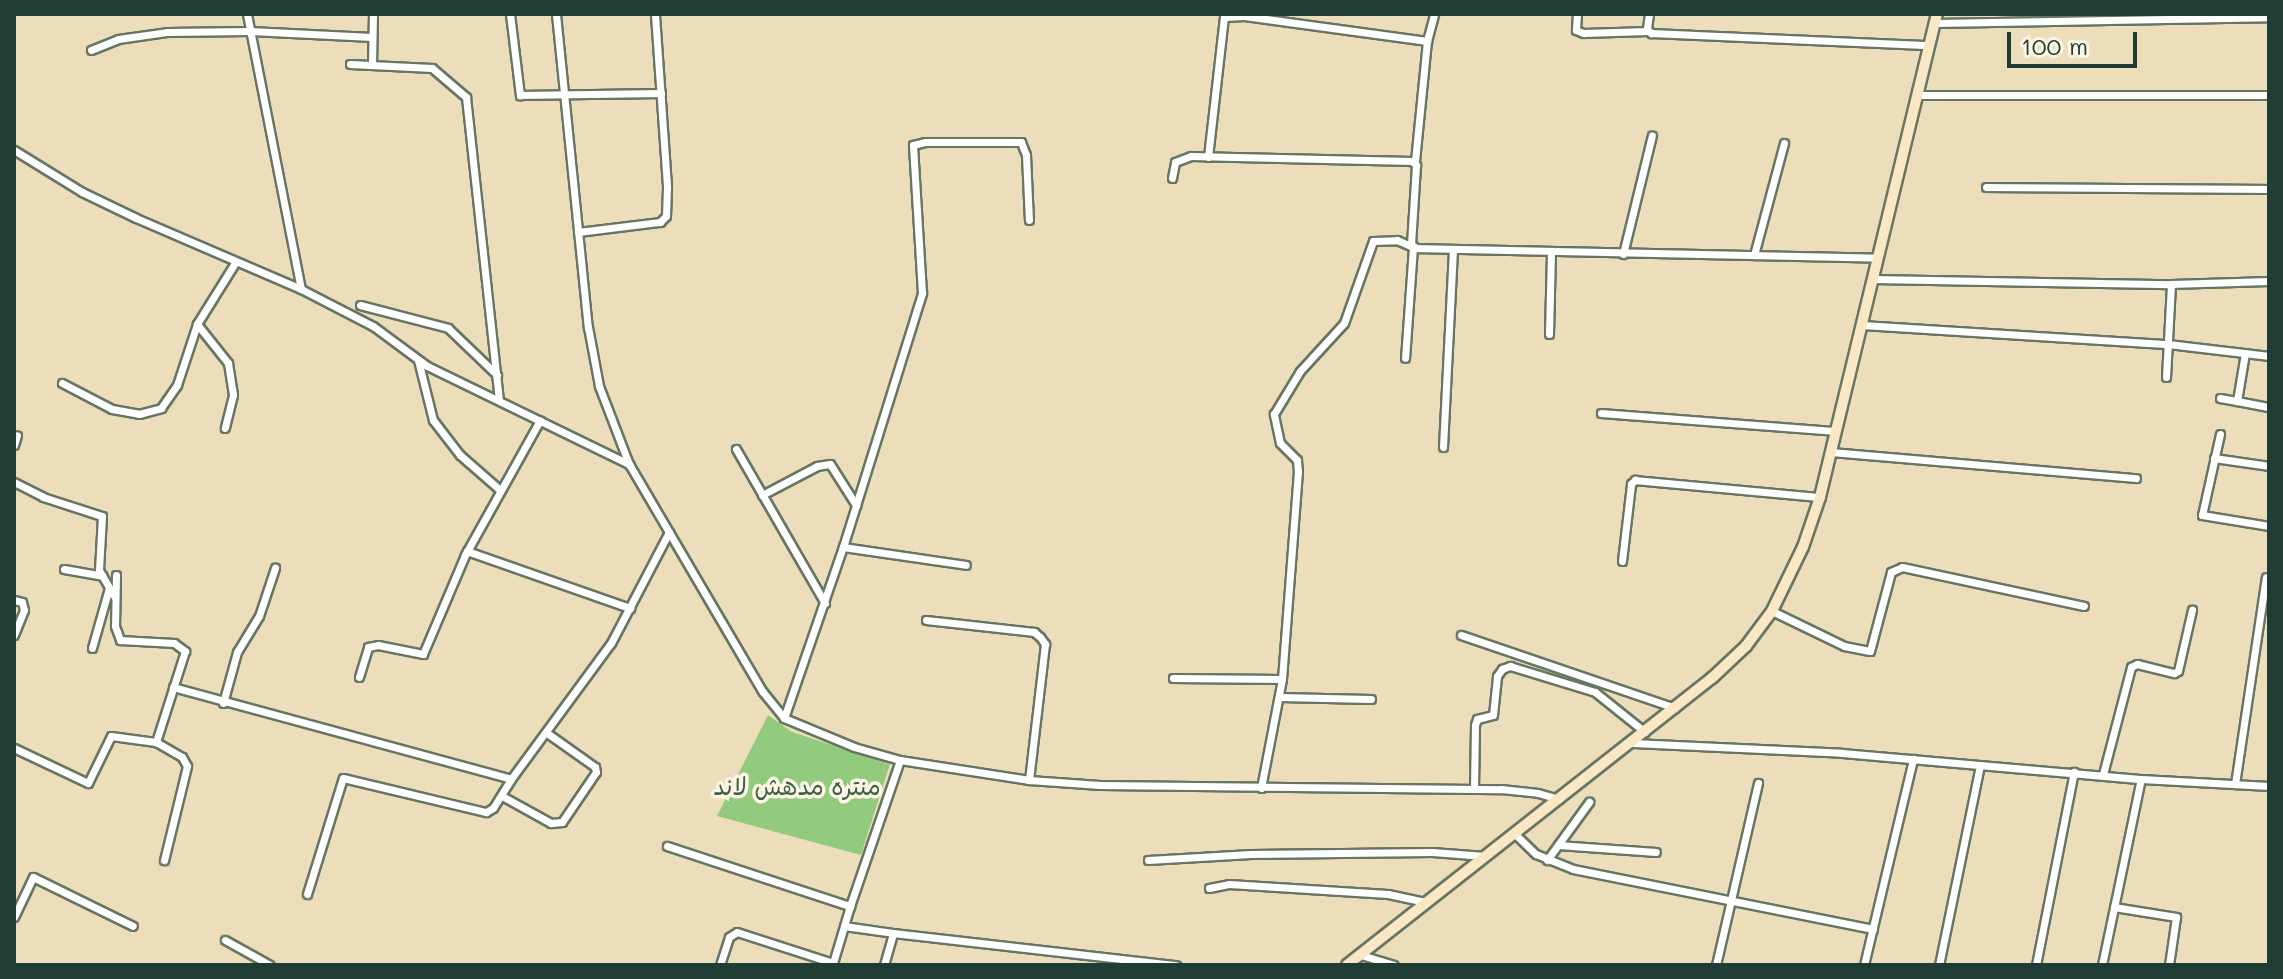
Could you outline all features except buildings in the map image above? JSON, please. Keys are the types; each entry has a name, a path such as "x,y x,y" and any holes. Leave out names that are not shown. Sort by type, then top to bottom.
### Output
{"main road":[{"path":"1350,964 1675,708 1746,646 1772,611 1803,547 1820,497 1936,18"}],"street":[{"path":"247,14 301,289"},
{"path":"372,65 373,14"},
{"path":"510,14 518,91 525,96 661,93"},
{"path":"556,14 592,362 629,464 763,692 784,718 854,747 900,760 1029,780 1261,788 1528,791 1562,800"},
{"path":"578,232 664,219 667,186 655,14"},
{"path":"1405,358 1415,161 1427,41 1434,14"},
{"path":"1577,14 1576,30 1583,33 1648,31 1930,45"},
{"path":"1648,31 1649,14"},
{"path":"1208,157 1224,17 1244,16 1427,41"},
{"path":"1936,18 2269,17"},
{"path":"91,50 140,35 250,31 372,37"},
{"path":"350,64 432,68 466,97 499,400"},
{"path":"1918,95 2269,95"},
{"path":"1623,254 1652,135"},
{"path":"784,718 825,603 922,293 913,145 925,142 1021,142 1026,155 1029,220"},
{"path":"1754,255 1784,143"},
{"path":"14,150 82,192 235,263 301,289 373,326 418,360 629,464"},
{"path":"1172,178 1175,162 1181,158 1415,161"},
{"path":"1986,187 2269,189"},
{"path":"1261,788 1282,679 1298,472 1297,460 1280,443 1274,414 1306,362 1344,323 1373,241 1397,240 1413,247 1453,250 1878,258"},
{"path":"1443,447 1453,250"},
{"path":"1549,334 1551,252"},
{"path":"62,383 112,409 139,414 161,408 177,385 197,324 235,263"},
{"path":"1873,279 2171,284 2269,281"},
{"path":"2166,377 2171,284"},
{"path":"360,305 448,328 497,375"},
{"path":"197,324 228,363 233,395 225,428"},
{"path":"1862,325 2168,344 2269,356"},
{"path":"2237,401 2245,353"},
{"path":"418,360 433,420 460,455 500,490"},
{"path":"2220,398 2269,407"},
{"path":"1601,413 1836,431"},
{"path":"359,677 366,650 373,645 423,654 467,551 540,420"},
{"path":"2220,434 2202,515 2269,526"},
{"path":"14,445 17,435"},
{"path":"736,449 825,603"},
{"path":"1831,452 2136,478"},
{"path":"2214,458 2269,466"},
{"path":"762,495 817,466 830,464 856,505"},
{"path":"1622,561 1629,495 1635,480 1820,497"},
{"path":"14,482 43,497 102,516 98,555 102,576 115,598"},
{"path":"307,894 343,778 477,811 493,808 511,779 591,673 630,608 669,532"},
{"path":"843,547 966,565"},
{"path":"467,551 630,608"},
{"path":"1772,611 1844,646 1870,651 1891,572 1902,567 2084,606"},
{"path":"223,703 237,652 259,616 275,568"},
{"path":"64,569 102,576"},
{"path":"116,575 115,631 120,640 174,643 184,648 156,742"},
{"path":"2235,784 2266,577"},
{"path":"92,648 109,588"},
{"path":"14,600 24,605 14,635"},
{"path":"2103,774 2131,667 2137,664 2174,673 2178,671 2192,610"},
{"path":"926,620 1034,632 1045,644 1029,780"},
{"path":"1461,635 1675,708"},
{"path":"1474,789 1475,725 1477,719 1493,715 1497,676 1502,669 1510,666 1595,692 1645,732"},
{"path":"1173,678 1282,679"},
{"path":"173,687 511,779"},
{"path":"1279,697 1371,699"},
{"path":"502,796 551,823 562,822 596,772 595,767 547,733"},
{"path":"14,748 88,783 109,737 156,742 182,757 187,766 164,860"},
{"path":"1633,743 1913,759 2141,779 2269,786"},
{"path":"1864,965 1913,759"},
{"path":"720,965 729,937 737,932 803,956 833,963 900,760"},
{"path":"1939,965 1980,765"},
{"path":"2036,965 2074,772"},
{"path":"2102,965 2141,779"},
{"path":"1716,965 1758,783"},
{"path":"1547,860 1589,802"},
{"path":"1515,834 1529,849 1547,860 1600,875 1873,929"},
{"path":"1558,845 1656,852"},
{"path":"667,846 850,906"},
{"path":"1148,860 1251,854 1432,852 1485,856"},
{"path":"14,917 33,877 133,926"},
{"path":"1209,888 1229,884 1388,894 1427,902"},
{"path":"2114,907 2176,917 2169,965"},
{"path":"844,926 1176,965"},
{"path":"884,965 893,933"},
{"path":"225,940 270,965"},
{"path":"1361,955 1394,965"},
{"path":"801,965 803,956"}],"green space":[{"name":"منتره مدهش لاند","path":"768,715 792,732 890,764 861,855 717,816"}]}
